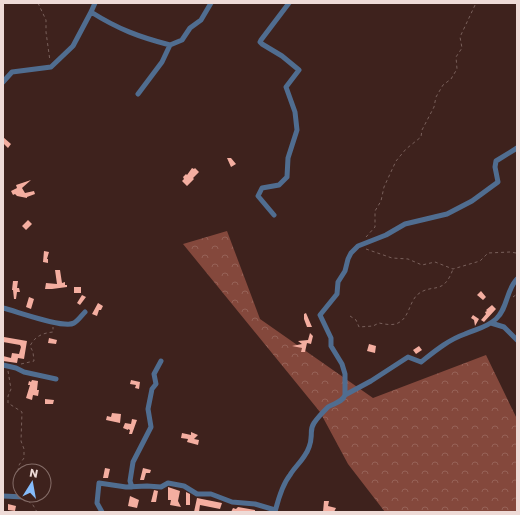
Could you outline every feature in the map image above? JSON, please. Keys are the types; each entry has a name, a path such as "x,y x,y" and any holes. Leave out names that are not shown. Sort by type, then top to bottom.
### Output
{"street":[{"path":"3,82 12,72 51,67 73,46 95,3"},
{"path":"91,12 121,29 142,38 170,45 182,40 190,28 201,20 211,3"},
{"path":"274,215 258,196 262,188 279,185 287,177 288,158 297,130 295,112 286,87 300,70 260,42 289,3"},
{"path":"138,94 162,62 170,45"},
{"path":"345,395 345,374 342,364 331,346 332,338 320,315 337,294 338,282 345,271 351,253 358,246 386,235 405,224 447,214 472,201 498,182 495,167 496,161 517,148"},
{"path":"102,512 97,503 99,483 126,487 161,487 168,483 184,486 197,494 211,494 232,502 254,504 275,511 283,486 305,456 311,437 310,431 313,424 319,419 324,410 343,399 345,395 371,381 408,357 421,362 444,344 465,334 481,329 491,323 500,314 508,301 511,285 517,279"},
{"path":"3,308 68,325 75,323 85,312"},
{"path":"491,323 504,327 517,340"},
{"path":"132,487 130,481 133,462 150,427 148,409 152,389 156,384 154,374 161,361"},
{"path":"5,366 56,379"}],"path":[{"path":"38,3 46,20 46,32 51,67"},
{"path":"476,3 460,37 462,48 456,57 456,69 451,79 443,85 436,97 434,107 420,137 406,149 396,161 384,186 381,201 375,211 375,227 358,246 392,258 408,259 422,264 435,262 453,269 480,261 488,253 510,252 516,253 517,255"},
{"path":"350,316 356,320 359,327 373,326 379,323 398,324 405,318 417,296 426,290 437,289 447,282 453,269"},
{"path":"16,368 21,364 34,361 33,352 30,346 36,338 43,333 53,332 53,322"},
{"path":"5,366 11,389 8,396 8,403 22,412 21,441 24,449 24,458 20,463"},
{"path":"31,503 37,512"}],"green space":[{"path":"227,231 260,319 373,398 486,355 517,419 517,512 385,512 348,464 320,412 183,244"}],"building":[{"path":"3,137 11,144 8,148 3,143"},
{"path":"227,158 231,158 236,164 231,167"},
{"path":"192,168 195,168 199,172 187,186 182,181 184,179 183,177 186,174 187,175"},
{"path":"31,180 22,188 25,193 34,191 35,194 27,198 17,196 15,194 13,195 11,191 17,188 16,185"},
{"path":"28,220 32,224 26,230 22,226"},
{"path":"44,251 49,252 47,259 48,263 43,262"},
{"path":"55,270 60,270 62,283 65,282 67,287 45,289 46,283 57,284"},
{"path":"13,281 18,281 17,288 19,288 20,292 17,292 16,299 14,299 12,290"},
{"path":"74,287 81,287 81,293 74,293"},
{"path":"481,291 486,297 483,300 477,295"},
{"path":"82,295 86,297 80,305 77,303"},
{"path":"29,297 34,299 31,309 26,307"},
{"path":"98,303 103,306 101,310 99,310 97,316 92,314"},
{"path":"492,305 496,309 484,322 481,320 486,314 486,310"},
{"path":"306,313 312,327 307,327 304,319 304,314"},
{"path":"473,315 479,319 475,326 474,320 471,318"},
{"path":"310,333 313,336 311,344 307,343 305,352 301,352 302,348 292,346 302,344 298,341 308,340"},
{"path":"4,337 27,341 24,359 18,358 17,363 3,361 3,356 11,358 12,353 19,354 21,347 20,345 3,342"},
{"path":"49,338 57,340 56,344 48,343"},
{"path":"369,344 376,346 375,353 367,351"},
{"path":"419,346 422,350 416,354 413,350"},
{"path":"32,380 38,381 37,390 39,390 38,396 33,395 32,400 26,398 30,385 28,385 29,381 31,382"},
{"path":"131,380 140,382 139,389 135,388 136,385 130,384"},
{"path":"45,399 54,400 53,404 45,404"},
{"path":"112,413 121,414 120,423 106,420 107,416 111,417"},
{"path":"132,419 137,420 132,434 129,434 130,430 123,428 125,423 131,424"},
{"path":"191,432 198,435 194,439 199,440 198,445 187,442 188,439 181,438 182,433 191,435"},
{"path":"105,468 110,469 108,478 103,478"},
{"path":"143,468 151,470 150,473 146,473 144,480 140,480"},
{"path":"168,487 180,491 178,501 181,507 170,505 171,500 168,500"},
{"path":"154,490 158,491 156,502 151,502"},
{"path":"186,492 190,494 190,505 186,505"},
{"path":"130,496 139,500 137,508 128,506"},
{"path":"197,498 222,503 220,509 200,505 199,512 194,512"},
{"path":"324,501 329,501 328,506 336,508 334,512 323,512"},
{"path":"8,504 16,506 15,511 8,510"},
{"path":"238,507 255,510 255,512 231,512 233,508 236,509"}]}
